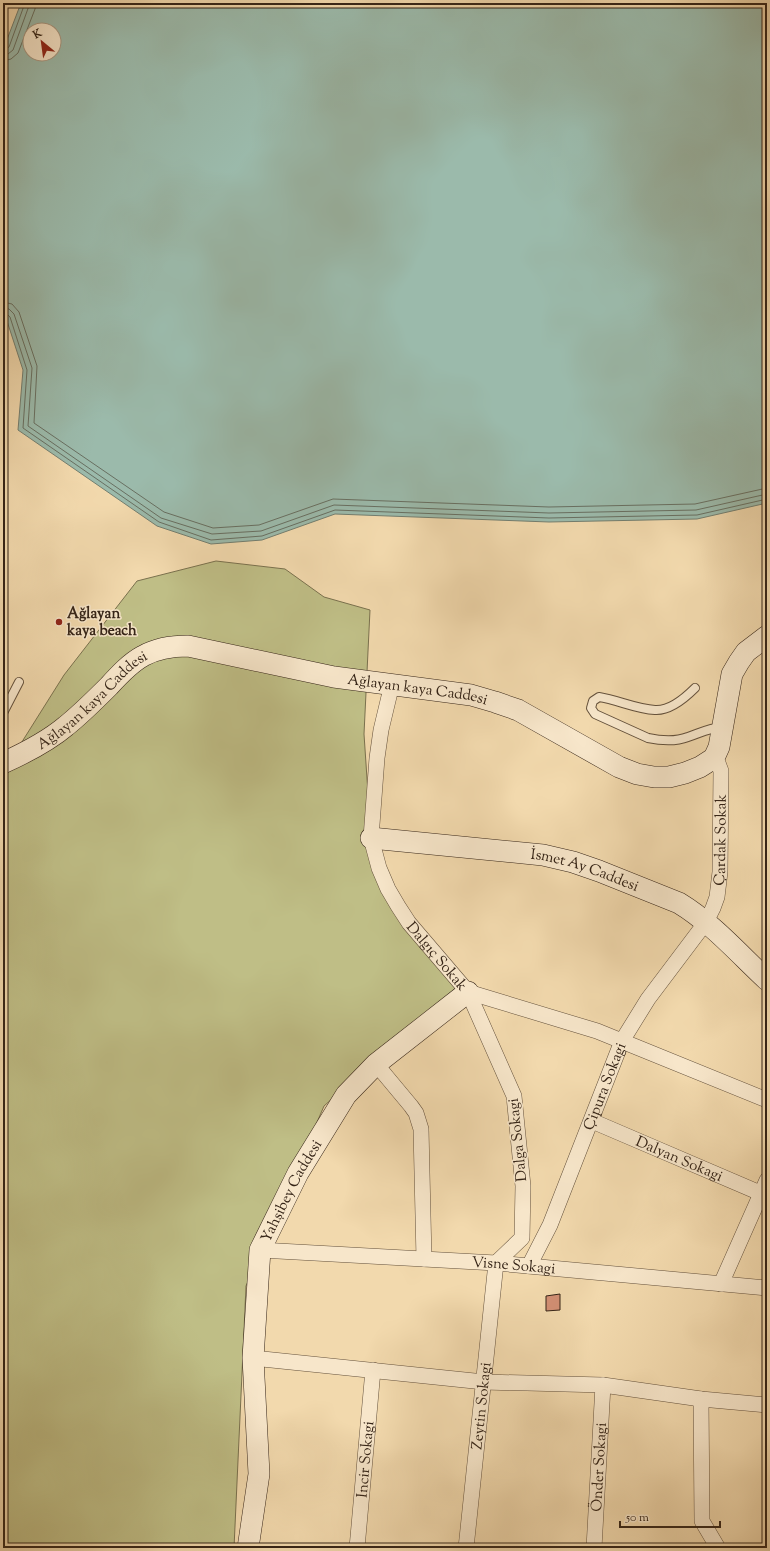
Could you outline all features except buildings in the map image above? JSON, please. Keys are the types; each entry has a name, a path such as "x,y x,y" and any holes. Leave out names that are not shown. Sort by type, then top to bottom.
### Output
{"street":[{"path":"714,758 719,747 732,674 738,662 746,652 767,636"},
{"name":"Ağlayan kaya Caddesi","path":"3,763 44,742 66,727 129,666 144,655 159,649 174,646 188,646 334,677 471,695 518,710 619,767 637,774 654,777 669,777 685,774 714,758"},
{"name":"Dalgıç Sokak","path":"392,684 376,758 371,838 379,868 388,889 398,906 409,923 468,992 597,1031 767,1100"},
{"name":"Çardak Sokak","path":"706,922 717,896 720,872 721,771 714,758"},
{"name":"İsmet Ay Caddesi","path":"371,838 523,852 573,862 679,903 691,910 706,922 767,980"},
{"name":"Çipura Sokagi","path":"529,1266 550,1225 592,1121 622,1041 648,1000 706,922"},
{"name":"Yahşibey Caddesi","path":"248,1548 259,1474 253,1358 260,1250 302,1166 346,1095 376,1064 468,992"},
{"name":"Dalga Sokagi","path":"468,992 514,1096 523,1186 522,1238 496,1263"},
{"path":"376,1064 412,1106 422,1129 424,1259"},
{"name":"Dalyan Sokagi","path":"592,1121 764,1195"},
{"path":"721,1284 764,1195 767,1180"},
{"name":"Visne Sokagi","path":"260,1250 496,1263 767,1288"},
{"name":"Zeytin Sokagi","path":"470,1548 496,1263"},
{"path":"253,1358 484,1382 603,1385 701,1399 767,1404"},
{"name":"Incir Sokagi","path":"357,1548 373,1370"},
{"name":"Önder Sokagi","path":"594,1548 603,1385"},
{"path":"701,1399 702,1521 718,1548"}],"lane":[{"path":"3,713 19,682"},
{"path":"695,688 681,701 668,707 655,710 599,698 593,701 591,708 595,714 648,738 656,740 673,741 722,727"}],"shaded area":[{"path":"216,561 285,569 324,597 370,610 364,734 371,838 388,889 461,983 324,1106 246,1286 234,1548 3,1548 3,772 64,675 137,581"}],"water":[{"path":"21,3 767,3 767,503 697,519 549,522 335,514 262,540 211,544 157,526 18,430 23,370 6,318 3,316 3,50"}],"place":[{"name":"Ağlayan kaya beach","path":"59,622"}]}
